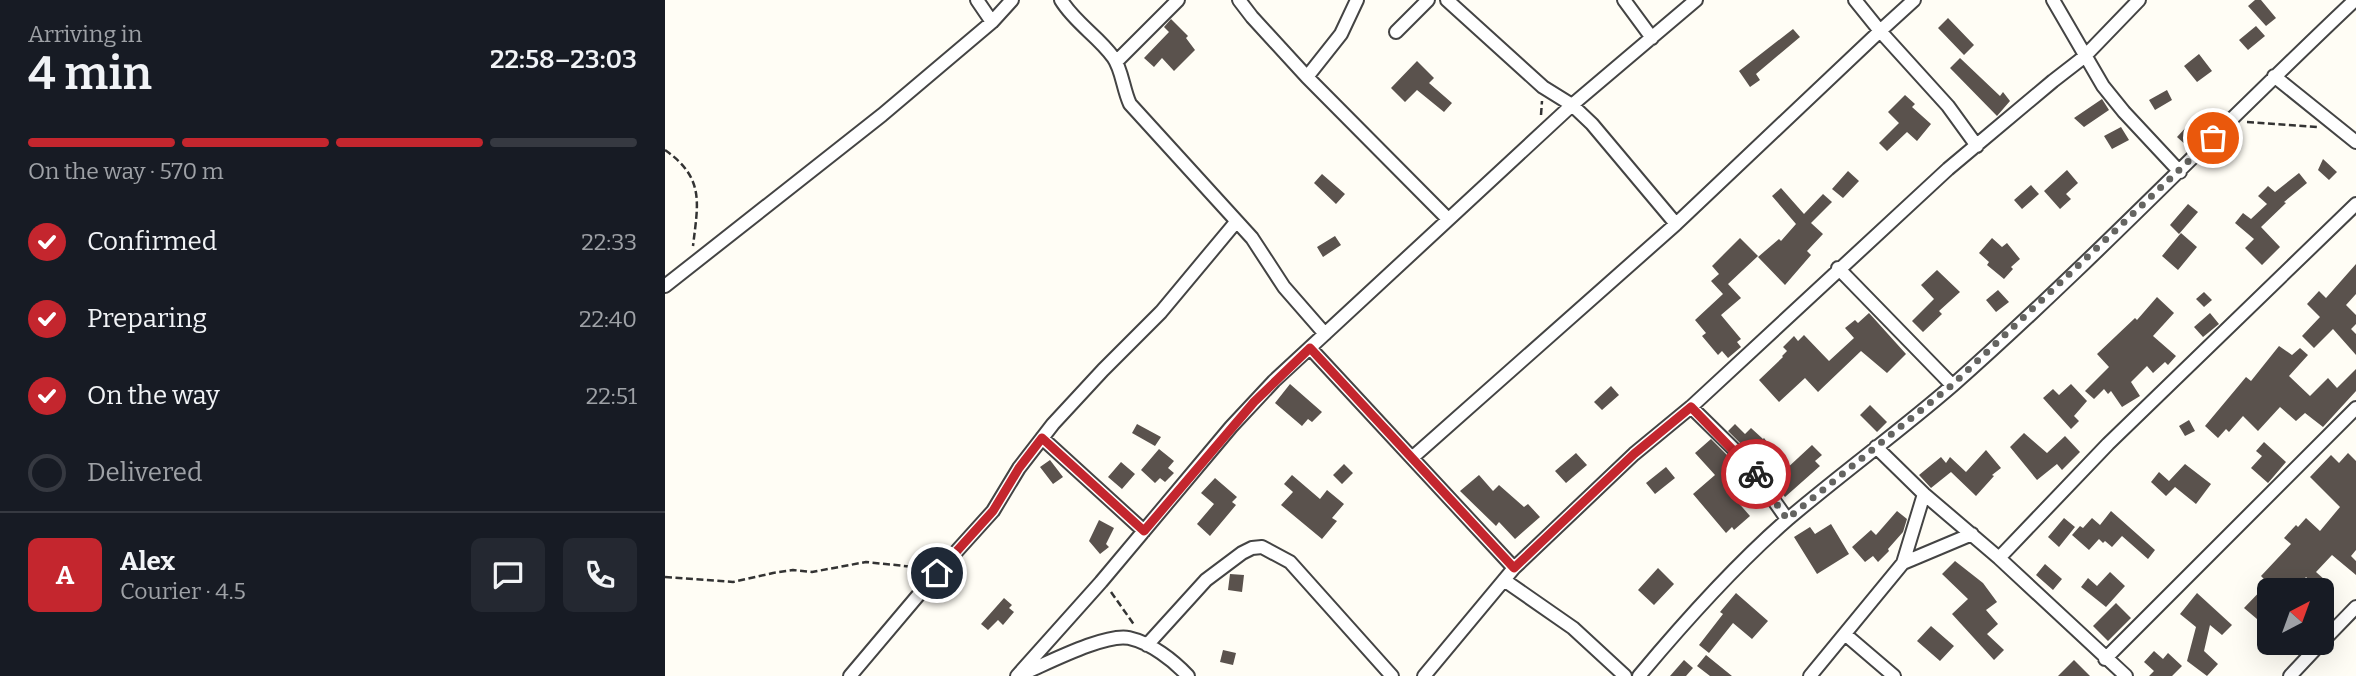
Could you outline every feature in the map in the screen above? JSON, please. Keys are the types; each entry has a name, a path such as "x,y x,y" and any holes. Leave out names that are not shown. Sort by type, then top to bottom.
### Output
{"street":[{"path":"977,0 992,22"},
{"path":"665,286 872,123 992,22 1013,0"},
{"path":"1061,0 1076,21 1116,62 1130,104 1252,238 1291,296 1325,334"},
{"path":"1116,62 1178,0"},
{"path":"1239,0 1307,77 1448,219"},
{"path":"1307,77 1341,34 1357,0"},
{"path":"1396,32 1428,0"},
{"path":"1624,0 1652,38"},
{"path":"1018,676 1246,411 1571,105 1696,0"},
{"path":"1855,0 1948,106 1977,146"},
{"path":"1413,457 1676,224 1914,0"},
{"path":"2053,0 2084,57 2123,112 2180,172"},
{"path":"1424,676 1514,568 1634,454 1691,407 1838,268 1948,169 2084,57 2139,0"},
{"path":"1639,676 1682,624 1787,519 1952,385 2180,172 2274,76 2355,0"},
{"path":"1452,2 1543,87 1571,105 1592,124 1676,224"},
{"path":"2274,76 2356,142"},
{"path":"1999,558 2108,444 2356,204"},
{"path":"850,676 993,511 1019,468 1042,438 1103,370 1170,303 1236,222"},
{"path":"1838,268 1952,385"},
{"path":"1310,348 1514,568"},
{"path":"1691,407 1745,461 1787,519"},
{"path":"2105,659 2356,408"},
{"path":"1042,438 1144,531"},
{"path":"1876,447 1924,494 1999,558 2126,676"},
{"path":"1810,676 1903,563 1924,494"},
{"path":"1903,563 1972,534"},
{"path":"1147,645 1206,580 1243,553 1262,547 1290,562 1392,676"},
{"path":"1504,580 1573,628 1625,676"},
{"path":"2335,629 2356,607"},
{"path":"1846,635 1894,676"},
{"path":"1018,676 1114,638 1127,638 1147,645 1172,661 1188,676"},
{"path":"2290,676 2310,655"}],"path":[{"path":"1540,135 1543,87"},
{"path":"2229,121 2339,128"},
{"path":"665,150 684,166 694,181 697,216 691,265"},
{"path":"665,577 733,582 773,573 793,570 812,572 866,562 912,565 937,573"},
{"path":"1101,582 1126,611 1147,645"}],"building":[{"path":"2255,0 2261,0 2276,18 2266,26 2248,6"},
{"path":"1948,18 1974,45 1964,55 1938,28"},
{"path":"1171,19 1188,36 1186,38 1195,50 1174,71 1162,58 1154,67 1144,58 1169,32 1164,27"},
{"path":"2256,26 2265,36 2248,50 2239,40"},
{"path":"1793,29 1800,37 1756,74 1760,80 1750,87 1739,71"},
{"path":"2199,54 2212,71 2197,82 2184,66"},
{"path":"1960,58 2000,96 2003,92 2010,101 1997,116 1950,68"},
{"path":"1417,61 1434,78 1429,83 1452,103 1444,112 1417,90 1405,102 1391,88"},
{"path":"2167,90 2172,100 2155,110 2149,100"},
{"path":"1905,95 1915,104 1912,107 1931,124 1917,141 1907,132 1887,151 1879,143 1899,123 1888,112"},
{"path":"2102,99 2109,110 2084,127 2074,118"},
{"path":"2190,123 2200,132 2187,146 2177,137"},
{"path":"2121,127 2129,140 2112,149 2104,136"},
{"path":"2323,159 2337,172 2329,180 2318,170"},
{"path":"2067,170 2078,183 2066,194 2071,199 2060,209 2044,191"},
{"path":"1848,171 1859,181 1843,198 1832,189"},
{"path":"2299,173 2307,183 2284,202 2286,203 2261,227 2280,247 2262,265 2245,248 2254,239 2235,223 2243,213 2251,219 2267,204 2258,196 2268,186 2275,192"},
{"path":"1322,174 1345,194 1336,204 1314,183"},
{"path":"2031,185 2039,194 2022,209 2014,200"},
{"path":"1781,188 1804,214 1823,194 1832,202 1811,223 1823,234 1807,251 1811,255 1785,285 1758,257 1779,239 1781,241 1796,224 1772,196"},
{"path":"2188,204 2198,212 2179,234 2170,225"},
{"path":"2181,233 2197,247 2178,270 2162,256"},
{"path":"1335,236 1341,245 1323,257 1317,247"},
{"path":"1740,238 1758,256 1728,284 1741,298 1721,315 1741,339 1737,342 1741,347 1728,358 1722,351 1718,355 1702,336 1706,333 1695,320 1723,294 1711,281 1719,274 1712,266"},
{"path":"1992,238 2002,247 2007,243 2020,259 2004,279 1987,265 1989,262 1979,253"},
{"path":"2356,264 2356,294 2346,305 2356,315 2356,324 2351,329 2356,334 2356,355 2333,329 2314,348 2302,336 2320,317 2307,304 2319,291 2326,298"},
{"path":"1937,270 1960,292 1939,311 1942,314 1923,332 1912,321 1934,299 1921,285"},
{"path":"1998,290 2009,302 1996,312 1986,300"},
{"path":"2204,292 2212,300 2204,307 2196,299"},
{"path":"2157,297 2174,313 2153,336 2176,356 2168,365 2165,362 2153,373 2147,366 2131,382 2140,396 2122,407 2111,391 2108,394 2104,389 2094,399 2085,391 2109,367 2097,354 2135,318 2137,320"},
{"path":"1869,313 1906,354 1887,373 1861,351 1818,392 1805,378 1779,402 1759,380 1783,357 1787,351 1783,347 1794,336 1798,341 1804,335 1829,361 1854,338 1845,328 1855,320 1858,323"},
{"path":"2210,313 2219,324 2203,337 2194,327"},
{"path":"2279,346 2292,355 2300,348 2308,355 2289,376 2310,396 2328,378 2337,388 2356,369 2356,391 2323,427 2305,413 2296,421 2280,407 2258,431 2243,416 2229,432 2226,429 2218,438 2205,426 2246,377 2251,381"},
{"path":"1290,384 1322,412 1312,422 1308,419 1302,426 1275,403"},
{"path":"2071,384 2087,401 2074,416 2079,421 2071,429 2043,398 2053,389 2059,395"},
{"path":"1611,386 1619,395 1602,410 1594,402"},
{"path":"1870,405 1887,422 1877,432 1860,415"},
{"path":"2189,420 2195,431 2185,436 2179,426"},
{"path":"1137,424 1161,437 1155,446 1132,433"},
{"path":"1735,424 1745,434 1751,428 1764,438 1780,459 1763,470 1728,431"},
{"path":"2024,433 2047,453 2065,436 2080,452 2062,470 2057,464 2037,480 2010,447"},
{"path":"1711,439 1739,467 1753,487 1736,500 1750,516 1734,530 1732,527 1726,533 1693,494 1715,475 1695,453"},
{"path":"2264,442 2286,462 2268,483 2251,468 2262,456 2256,451"},
{"path":"1812,445 1822,455 1815,461 1820,466 1785,497 1778,489 1790,478 1784,471"},
{"path":"1159,449 1174,461 1168,468 1174,473 1165,482 1160,478 1155,483 1141,470"},
{"path":"1986,450 2001,468 1976,496 1951,472 1931,488 1919,475 1941,457 1946,463 1950,457 1966,472"},
{"path":"1576,453 1587,465 1566,483 1555,471"},
{"path":"2348,453 2356,461 2356,550 2351,556 2356,561 2356,575 2332,555 2316,572 2323,578 2263,578 2261,576 2291,544 2284,538 2296,525 2298,527 2306,518 2320,531 2340,507 2310,477 2331,455 2339,463"},
{"path":"1050,460 1063,477 1053,484 1040,467"},
{"path":"1121,462 1135,474 1122,489 1108,477"},
{"path":"1344,464 1353,473 1342,484 1333,475"},
{"path":"2185,464 2211,484 2196,504 2175,487 2166,496 2151,482 2159,472 2169,481"},
{"path":"1666,467 1675,478 1655,494 1646,483"},
{"path":"1292,475 1320,499 1327,490 1344,504 1332,518 1337,521 1322,539 1281,505 1293,492 1284,484"},
{"path":"1479,475 1493,491 1499,485 1524,507 1528,504 1540,517 1515,539 1499,522 1496,526 1460,491"},
{"path":"1215,478 1237,497 1232,502 1236,505 1210,536 1197,524 1214,504 1201,493"},
{"path":"1897,511 1907,519 1903,532 1878,562 1873,556 1865,562 1852,547 1871,530 1876,535"},
{"path":"2111,511 2155,550 2148,559 2122,536 2112,547 2099,539 2089,550 2072,535 2092,518 2100,525"},
{"path":"2064,518 2075,527 2059,547 2048,537"},
{"path":"1099,520 1114,528 1106,544 1109,547 1100,554 1089,541"},
{"path":"1831,524 1849,554 1817,574 1794,537 1810,527 1815,534"},
{"path":"1955,561 1983,583 1997,602 1986,610 1998,624 1987,634 2004,650 1994,660 1952,614 1968,599 1942,574"},
{"path":"2045,564 2062,579 2053,590 2036,575"},
{"path":"1658,568 1674,584 1654,605 1638,590"},
{"path":"2110,572 2125,586 2106,607 2081,587 2088,578 2097,586"},
{"path":"1230,574 1244,575 1242,592 1228,590"},
{"path":"1736,593 1768,621 1752,639 1733,623 1709,653 1699,645"},
{"path":"2197,593 2232,625 2222,635 2210,625 2204,651 2218,664 2207,676 2187,661 2196,627 2180,614"},
{"path":"2257,594 2257,619 2244,608"},
{"path":"1004,598 1012,605 1009,608 1014,612 1003,625 998,620 988,630 981,624"},
{"path":"2116,603 2131,618 2108,641 2093,626"},
{"path":"1931,626 1954,646 1940,661 1917,641"},
{"path":"1223,650 1236,653 1233,665 1220,662"},
{"path":"2154,651 2163,659 2168,653 2182,666 2172,676 2149,676 2154,671 2144,662"},
{"path":"1706,655 1732,676 1710,676 1697,666"},
{"path":"1684,660 1693,668 1686,676 1670,676"},
{"path":"2074,660 2090,676 2058,676"}],"way so far":[{"path":"1756,474 1787,519 1952,385 2213,138"}],"route":[{"path":"937,573 993,511 1019,468 1042,438 1144,531 1231,427 1310,348 1514,568 1634,454 1691,407 1756,474"}]}
